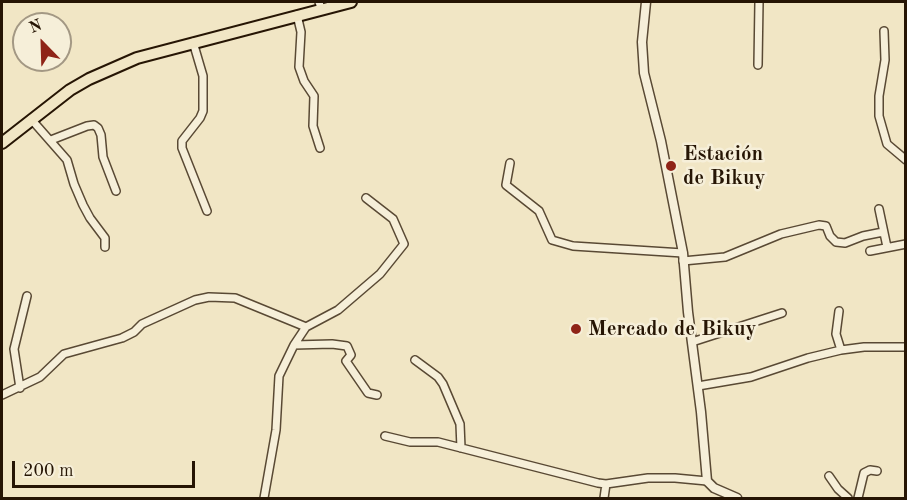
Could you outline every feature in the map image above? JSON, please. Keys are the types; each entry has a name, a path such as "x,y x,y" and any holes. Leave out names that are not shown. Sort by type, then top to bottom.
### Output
{"main road":[{"path":"2,143 70,90 137,57 297,15 320,4 351,2"}],"street":[{"path":"646,2 642,42 644,73 663,152 683,257 706,481"},
{"path":"758,65 759,2"},
{"path":"297,15 301,32 299,67 304,81 314,96 313,126 320,148"},
{"path":"884,31 885,60 879,96 879,116 887,144 906,160"},
{"path":"193,42 203,76 203,111 182,141 182,148 207,211"},
{"path":"31,119 67,160 74,184 90,218 105,238 105,247"},
{"path":"51,140 87,126 94,125 98,128 103,157 116,191"},
{"path":"510,163 506,185 539,211 552,240 573,246 683,257 725,257 781,234 819,225 826,226 830,236 836,242 845,243 863,236 884,232"},
{"path":"264,498 276,430 279,376 294,345 306,327 338,310 380,274 404,244 393,219 366,198"},
{"path":"879,209 887,247"},
{"path":"870,250 906,244"},
{"path":"20,388 15,343 27,296"},
{"path":"2,395 40,377 64,354 122,338 135,332 142,324 195,300 209,297 235,298 306,327"},
{"path":"839,311 836,334 841,350"},
{"path":"692,342 782,313"},
{"path":"294,345 347,346 351,355 346,361 368,393 377,394"},
{"path":"698,386 751,377 808,358 841,350 864,347 906,347"},
{"path":"415,360 438,377 443,384 460,424 461,448"},
{"path":"385,436 410,442 438,442 586,481 606,484 648,478 706,481 715,488 737,498"},
{"path":"858,498 864,473 870,470 877,471"},
{"path":"830,476 838,489 848,498"},
{"path":"604,498 606,484"},
{"path":"714,498 715,488"}],"place":[{"name":"Estación de Bikuy","path":"671,166"},
{"name":"Mercado de Bikuy","path":"576,329"}]}
